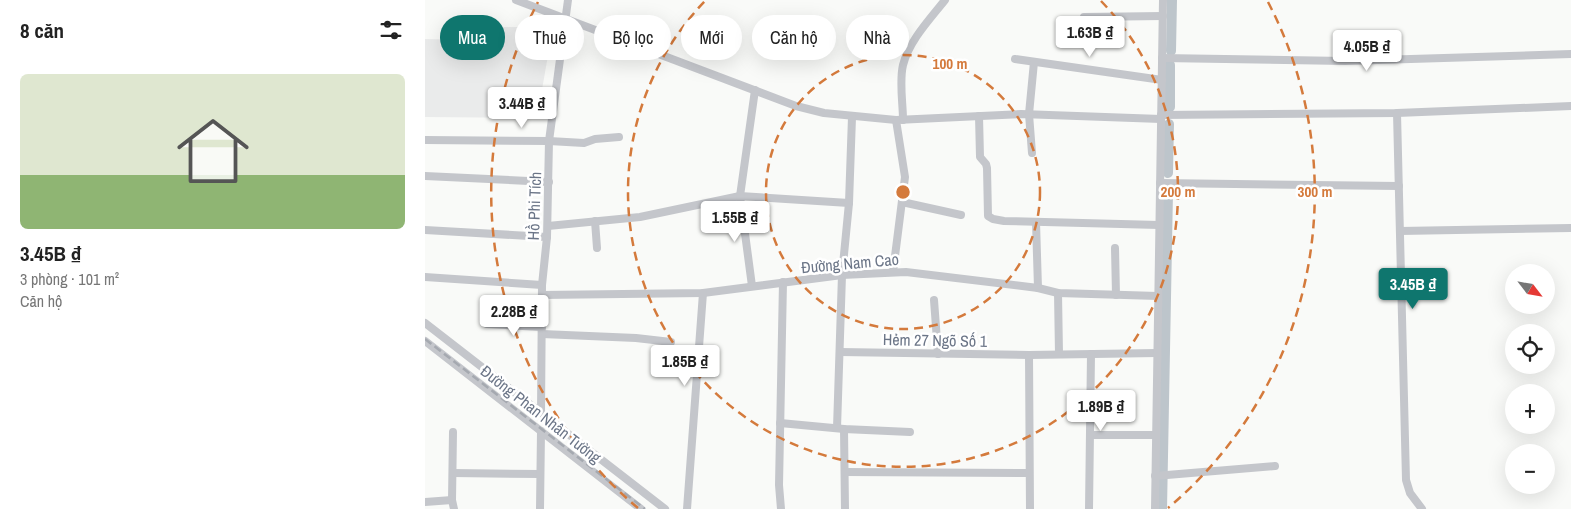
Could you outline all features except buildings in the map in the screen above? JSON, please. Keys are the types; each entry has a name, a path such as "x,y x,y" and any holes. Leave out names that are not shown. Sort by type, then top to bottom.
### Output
{"street":[{"path":"516,0 557,15"},
{"name":"Hồ Phi Tích","path":"566,15 568,0"},
{"path":"893,272 905,177 900,120 902,71 904,62 919,33 945,0"},
{"path":"1155,509 1163,0"},
{"path":"1084,17 1163,16"},
{"path":"584,25 796,106 852,117 900,120 1029,114 1161,117 1397,113 1571,106"},
{"path":"1162,58 1345,61 1571,54"},
{"path":"1015,59 1162,80"},
{"name":"Hồ Phi Tích","path":"541,413 542,285 547,237 549,141 560,60"},
{"path":"1032,153 1029,114 1034,62"},
{"path":"753,286 740,196 755,90"},
{"path":"1397,113 1406,480 1411,493 1422,509"},
{"path":"979,116 980,157 987,168 988,216 1004,221 1159,224"},
{"path":"845,509 840,352 852,117"},
{"path":"425,140 584,143 595,139 619,138"},
{"path":"425,176 549,182"},
{"path":"1160,182 1399,186"},
{"path":"547,226 640,217 740,196 849,203"},
{"path":"902,202 961,215"},
{"path":"595,221 597,248"},
{"path":"1036,222 1038,288"},
{"path":"1400,231 1571,228"},
{"path":"425,230 547,237"},
{"path":"1115,248 1116,295"},
{"name":"Đường Nam Cao","path":"542,295 703,293 843,274 906,272 1038,288 1059,293 1158,296"},
{"path":"425,277 542,285"},
{"path":"781,509 779,485 783,282"},
{"path":"687,509 703,293"},
{"path":"1059,293 1059,354"},
{"path":"934,300 937,354"},
{"path":"425,323 665,509"},
{"path":"487,324 671,342"},
{"name":"Đường Phan Nhân Tường","path":"425,342 641,509"},
{"name":"Hẻm 27 Ngõ Số 1","path":"840,352 1029,355 1157,353"},
{"path":"1089,509 1091,354"},
{"path":"1029,355 1030,509"},
{"path":"781,423 910,432"},
{"path":"540,509 541,431"},
{"path":"453,432 452,500 454,509"},
{"path":"1090,435 1156,435"},
{"path":"1155,476 1275,466"},
{"path":"845,472 1029,473"},
{"path":"453,473 540,474"},
{"path":"425,502 452,500"}],"shaded area":[{"path":"505,27 515,27 515,60 547,60 537,118 425,117 425,39 440,39 440,60 505,60"}],"waterway":[{"path":"1171,51 1172,0"},
{"path":"1170,65 1170,107"},
{"path":"1168,173 1169,124"},
{"path":"1162,509 1168,192"}],"railway":[{"path":"425,339 645,509"}]}
